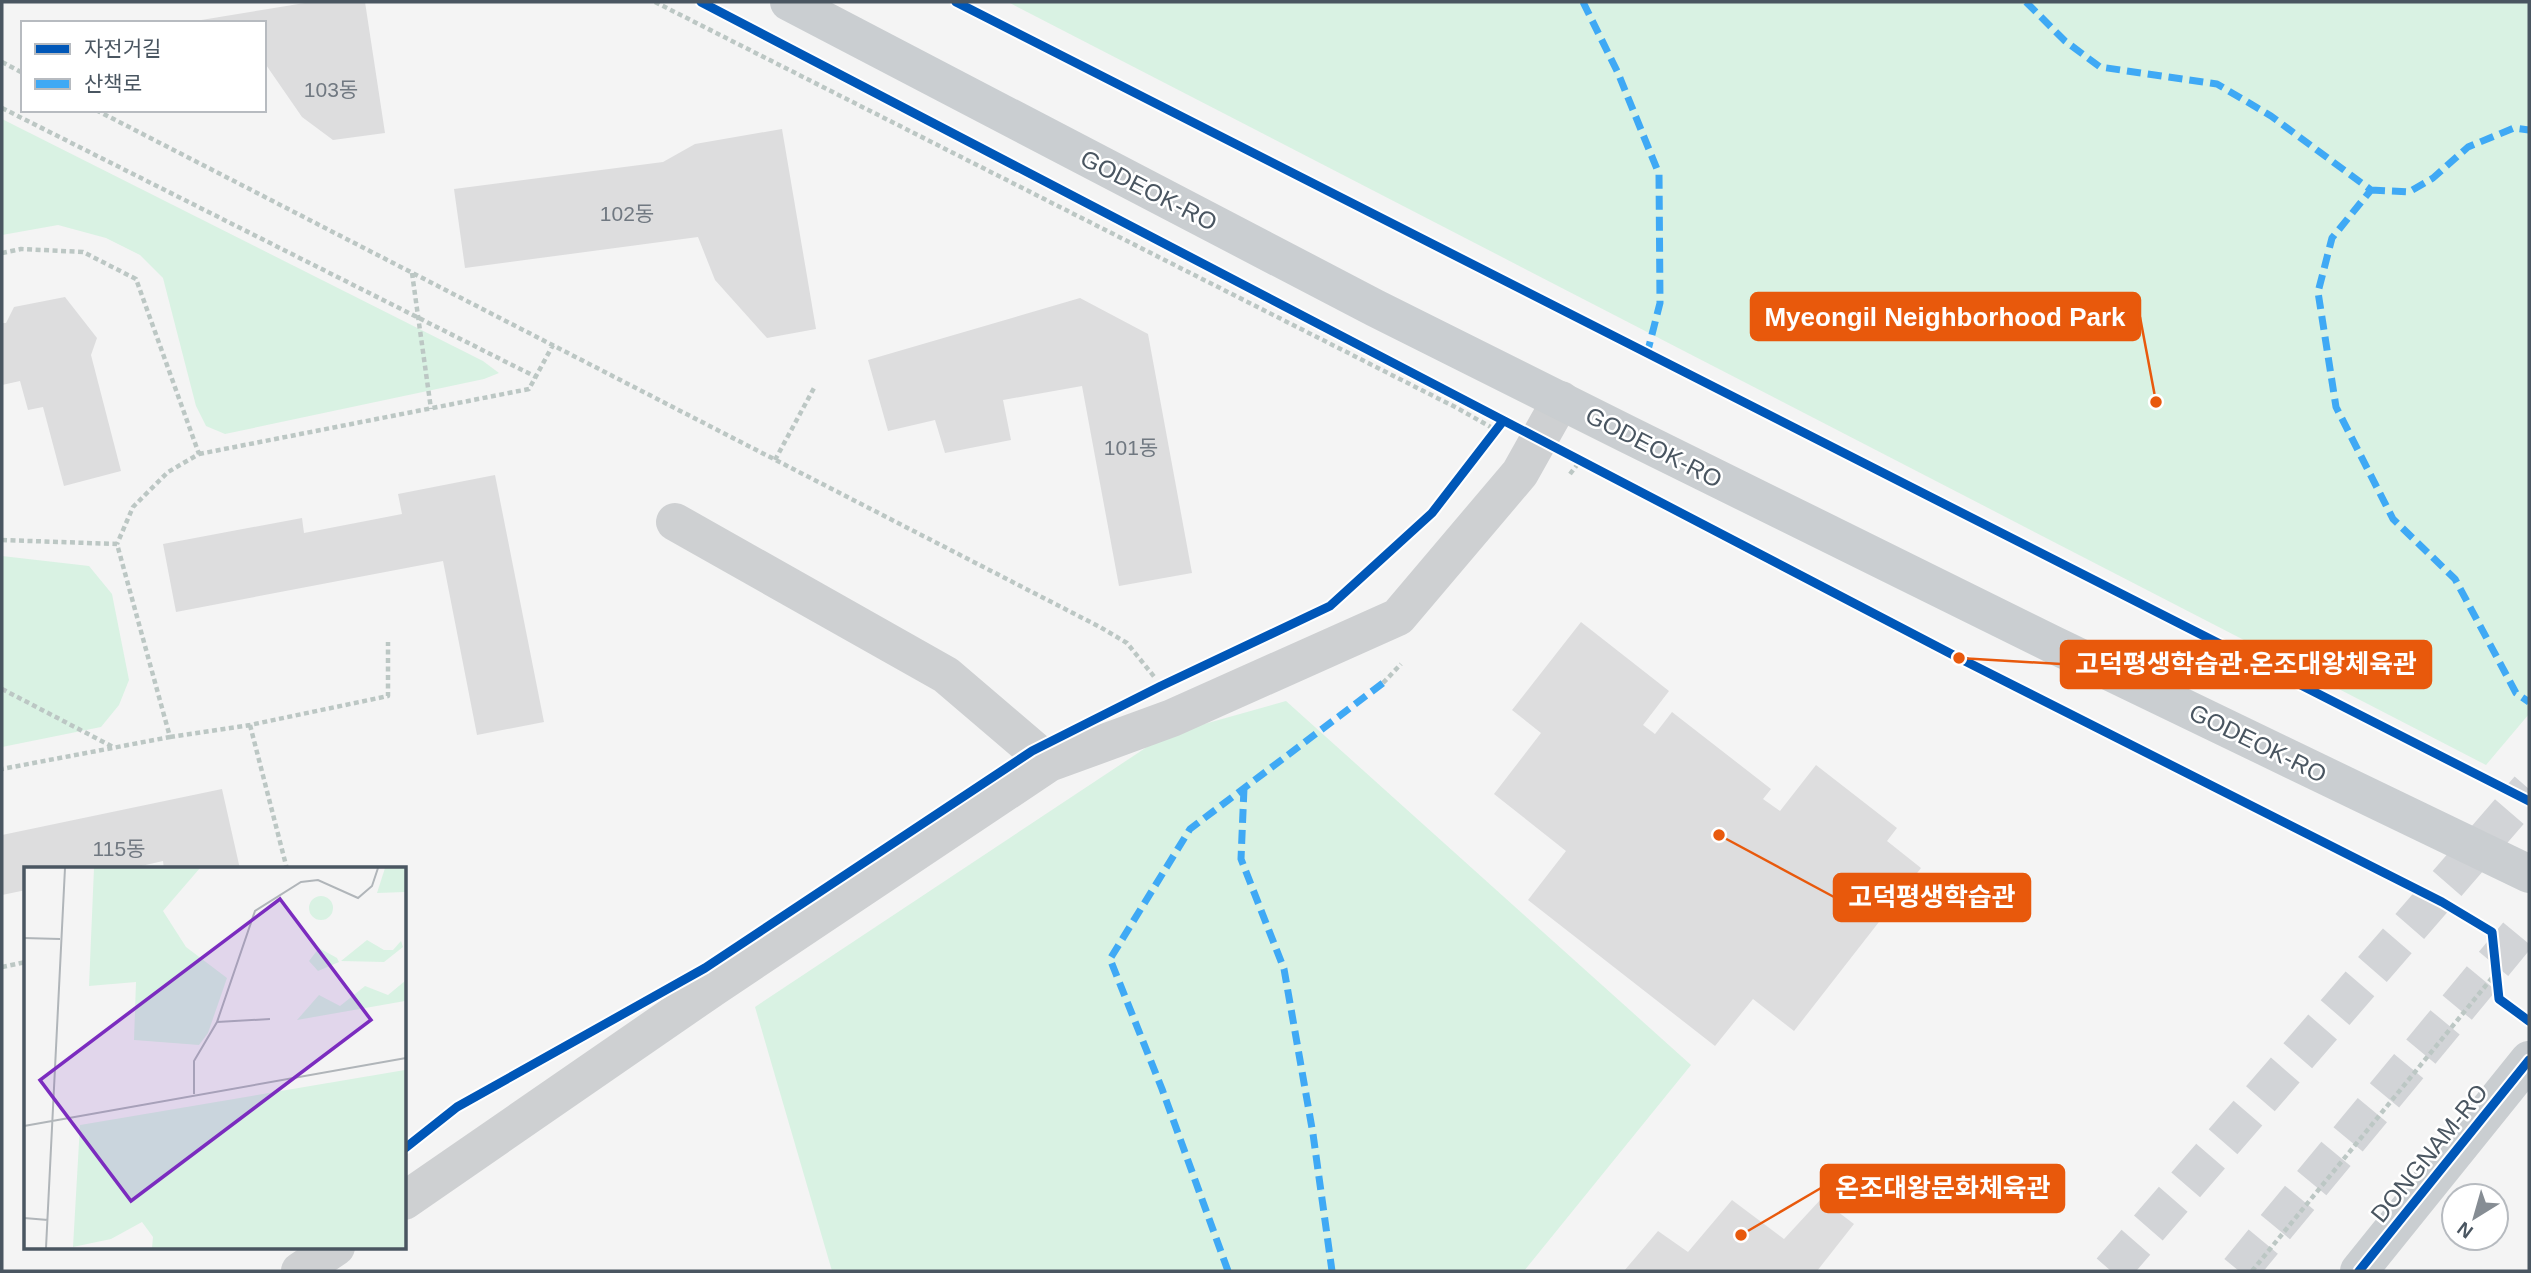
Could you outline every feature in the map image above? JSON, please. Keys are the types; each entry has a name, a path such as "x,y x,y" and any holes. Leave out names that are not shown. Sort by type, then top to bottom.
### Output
{"main road":[{"name":"GODEOK-RO","path":"789,2 1375,308 2052,644 2529,874"},
{"name":"DONGNAM-RO","path":"2358,1271 2529,1060"}],"street":[{"path":"406,1200 714,987 1049,764 1172,718 1398,617 1520,473 1561,401"},
{"path":"675,522 946,676 1049,764"},
{"path":"300,1271 334,1248"}],"path":[{"path":"655,2 1445,401 1496,430"},
{"path":"2,62 21,71"},
{"path":"2,108 536,377"},
{"path":"100,112 1100,627 1128,643 1161,686 1149,691"},
{"path":"2,253 21,249 83,252 136,279 199,454"},
{"path":"412,273 431,409"},
{"path":"170,737 117,544 133,507 168,472 199,454 529,389 553,345"},
{"path":"1416,376 1478,408"},
{"path":"775,460 814,388"},
{"path":"1488,440 1503,421 1592,468"},
{"path":"2,541 117,544"},
{"path":"2,769 170,737 250,725 388,696 388,642"},
{"path":"2,689 116,748"},
{"path":"250,725 286,867"},
{"path":"2495,960 2497,986"},
{"path":"2,967 24,962"},
{"path":"2252,1271 2496,973"}],"green space":[{"path":"1008,2 2529,2 2529,714 2486,765"},
{"path":"2,119 483,361 499,373 484,379 225,434 206,426 196,406 163,278 140,255 106,238 58,225 2,235"},
{"path":"2,556 89,566 112,594 129,680 119,705 101,727 2,747"},
{"path":"1286,701 1691,1065 1524,1271 832,1271 755,1007 1165,735"}],"building":[{"path":"311,2 365,2 385,133 333,140 302,117 266,65 266,21 195,21"},
{"path":"782,129 816,329 767,338 715,280 698,237 465,268 454,189 663,162 695,144"},
{"path":"65,297 97,338 91,355 121,471 64,486 43,407 28,410 20,381 2,385 2,323 6,323 14,307"},
{"path":"1080,298 1148,334 1192,573 1119,586 1082,386 1003,400 1011,440 945,453 935,420 888,431 868,360"},
{"path":"495,475 544,722 477,735 443,561 176,612 163,544 302,518 304,533 402,514 398,494"},
{"path":"1581,622 1669,691 1643,725 1655,734 1672,712 1771,789 1763,799 1780,811 1816,765 1897,828 1887,841 1921,868 1794,1031 1753,999 1715,1046 1528,900 1566,851 1494,794 1541,733 1512,710"},
{"path":"222,789 240,867 164,867 163,861 137,867 24,867 24,890 2,895 2,835"},
{"path":"1821,1199 1854,1224 1817,1271 1624,1271 1658,1231 1688,1252 1732,1200 1784,1239"}],"tunnel":[{"path":"2111,1271 2529,789"},
{"path":"2239,1271 2529,921"}],"marked path":[{"path":"1583,2 1618,73 1659,174 1660,303 1647,354"},
{"path":"2026,2 2065,41 2100,67 2217,84 2271,116 2371,190 2332,238 2318,292 2336,407 2393,519 2455,579 2516,693 2529,702"},
{"path":"2371,190 2409,192 2433,178 2468,147 2514,128 2529,130"},
{"path":"1228,1271 1162,1089 1110,959 1190,829 1383,683"},
{"path":"1244,788 1241,859 1284,969 1313,1134 1332,1271"}],"cycle path":[{"path":"701,2 1959,658 2442,902 2492,932 2499,999 2529,1021"},
{"path":"956,2 2529,801"},
{"path":"406,1147 457,1107 705,968 1032,751 1330,606 1432,513 1503,421"},
{"path":"2359,1271 2529,1060"}],"place":[{"name":"Myeongil Neighborhood Park","path":"2156,402"},
{"name":"고덕평생학습관.온조대왕체육관","path":"1959,658"},
{"name":"고덕평생학습관","path":"1719,835"},
{"name":"온조대왕문화체육관","path":"1741,1235"}]}
